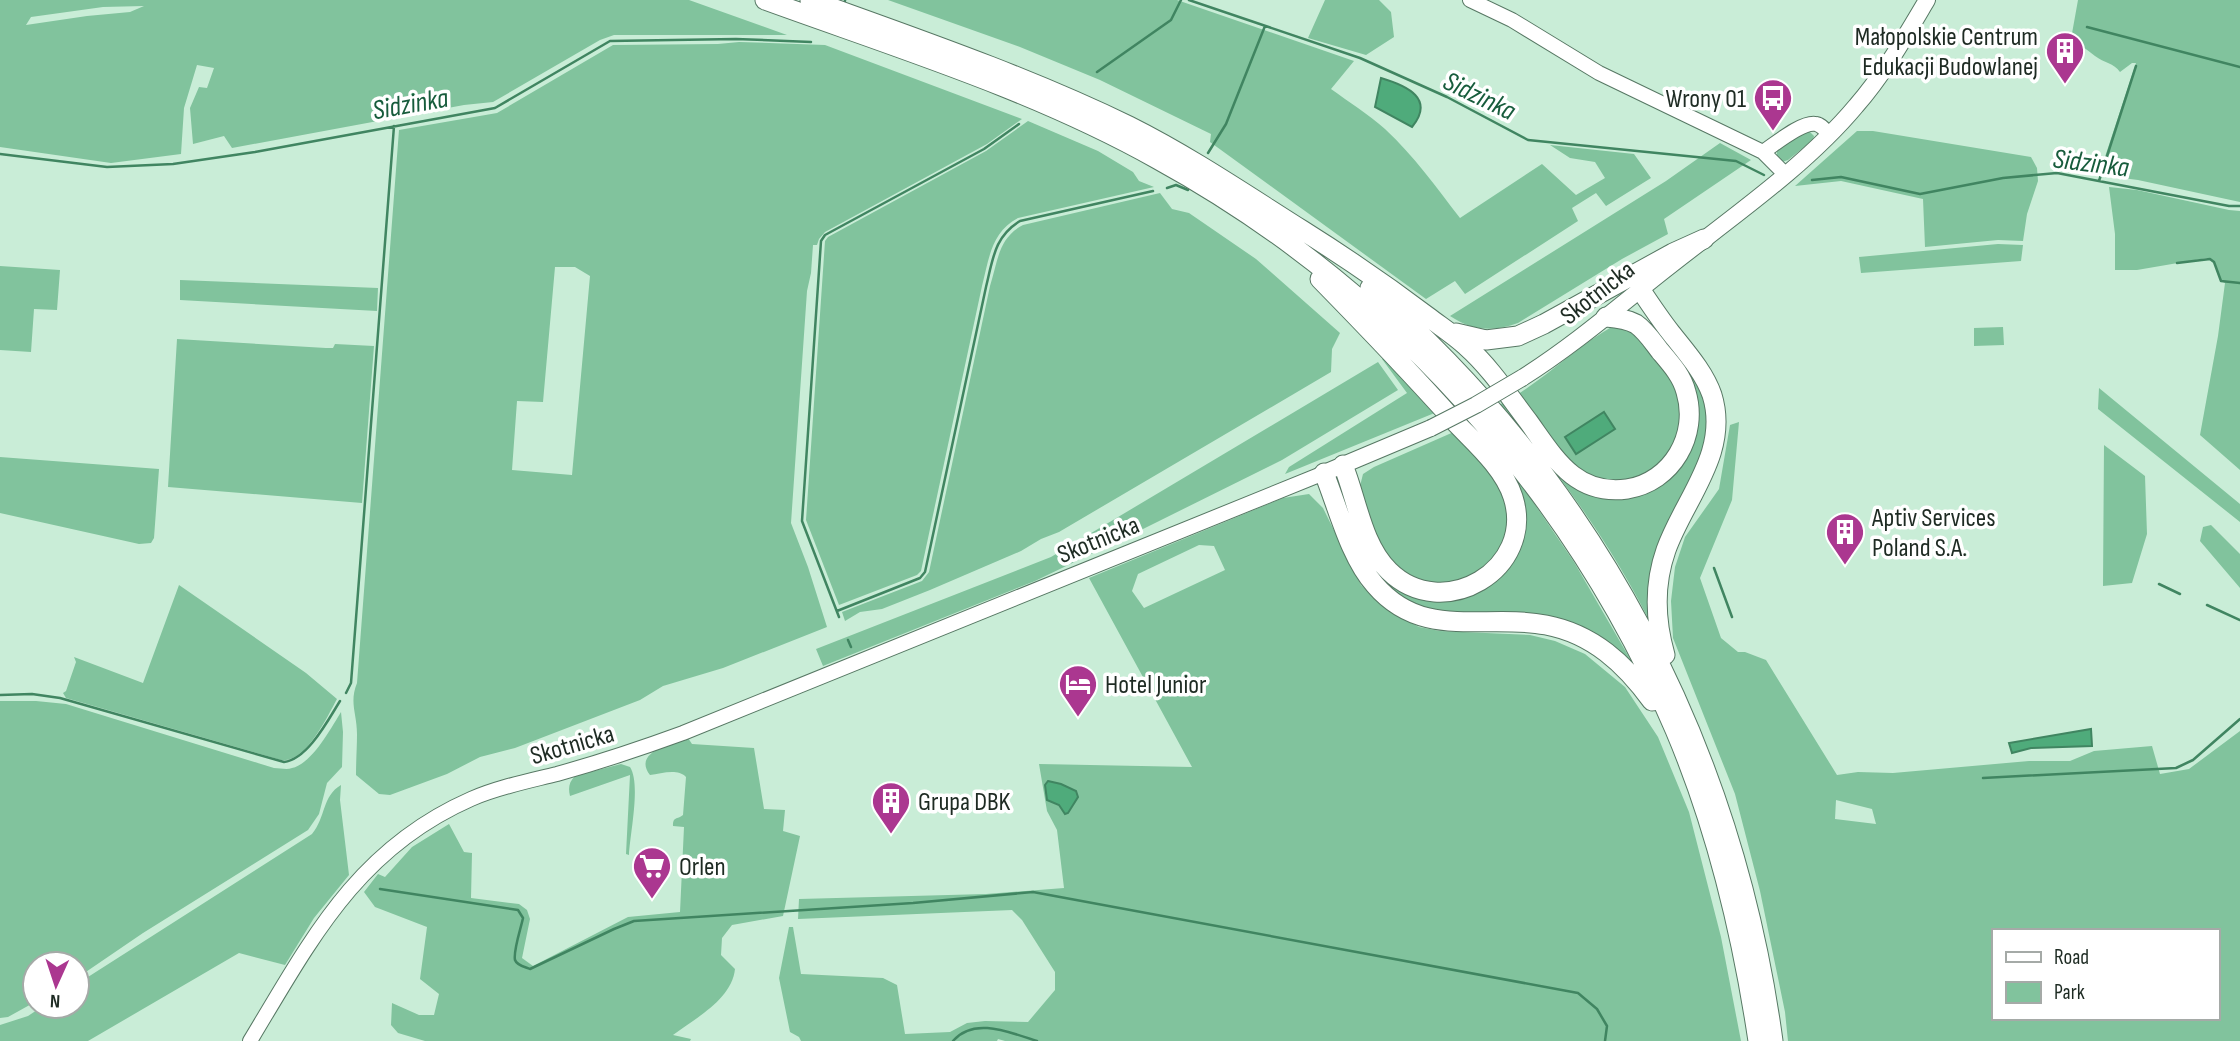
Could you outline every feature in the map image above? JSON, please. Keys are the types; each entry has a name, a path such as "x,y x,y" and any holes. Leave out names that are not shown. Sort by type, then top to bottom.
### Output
{"highway":[{"path":"765,0 996,85 1079,120 1352,261 1468,347 1489,369 1566,471 1596,487 1627,489 1655,478 1675,460 1688,435 1689,408 1680,377 1646,333 1630,322 1606,317"},
{"path":"810,0 1003,71 1086,106 1181,154 1273,221 1357,276 1427,339 1475,390 1525,447 1567,505 1649,640 1680,706 1710,779 1736,861 1756,939 1773,1041"},
{"path":"1273,221 1503,477 1513,496 1516,519 1513,541 1502,562 1477,583 1452,592 1425,591 1406,583 1389,571 1376,553 1343,465"},
{"path":"1273,221 1400,335 1440,375 1510,454 1591,569 1627,631 1675,732 1703,806 1727,886 1746,967 1758,1041"},
{"path":"1445,330 1486,340 1518,336 1561,316 1673,253 1704,239"},
{"path":"1640,289 1698,369 1709,388 1715,409 1715,432 1708,463 1666,550 1658,581 1660,638 1680,706"},
{"path":"1324,473 1362,566 1374,584 1398,606 1434,620 1463,623 1532,623 1577,635 1603,649 1632,674 1675,732"}],"main road":[{"path":"1470,0 1512,20 1600,73 1763,152 1785,174"},
{"name":"Skotnicka","path":"250,1041 316,933 351,887 400,841 446,811 499,789 633,752 683,733 1431,428 1522,378 1606,317 1785,174 1829,135 1881,75 1927,0"},
{"path":"1763,152 1809,124 1816,124 1829,135"}],"green space":[{"path":"0,0 689,0 787,35 614,35 600,40 493,102 232,148 224,136 193,144 190,108 199,87 207,88 214,68 197,65 184,108 181,154 111,163 0,147","holes":["144,6 130,12 87,16 26,25 31,17 103,7"]},
{"path":"888,0 1177,0 1354,61 1331,89 1396,139 1460,218 1542,164 1576,195 1605,178 1595,162 1570,158 1550,145 1634,154 1651,178 1606,206 1596,193 1572,208 1578,221 1465,294 1455,281 1426,299 1210,142 1211,134 1100,80 1020,47"},
{"path":"1325,0 1379,0 1391,12 1394,37 1366,55 1308,38"},
{"path":"2078,0 2240,0 2240,202 2138,180 2099,175 2136,63 2120,72 2071,39"},
{"path":"739,42 825,45 1022,119 987,144 825,232 817,245 813,245 807,291 791,523 827,627 723,668 663,686 640,700 515,748 480,757 447,774 390,795 379,794 356,775 357,734 353,702 357,683 399,130 497,113 613,45","holes":["555,267 575,267 590,276 572,475 512,470 517,401 543,402"]},
{"path":"1028,121 1098,151 1133,172 1139,181 1154,187 1018,218 1002,231 989,256 921,571 917,575 839,605 806,520 825,241 986,151"},
{"path":"1806,131 1814,136 1813,140 1788,160 1782,162 1777,158 1777,149"},
{"path":"1857,131 1873,131 2031,157 2037,168 2038,181 2027,214 2023,241 1998,240 1925,247 1923,199 1841,181 1795,186"},
{"path":"1720,143 1751,160 1664,219 1668,234 1518,323 1492,329 1467,325 1450,316 1666,181"},
{"path":"2109,187 2240,211 2240,470 2200,435 2225,283 2221,281 2214,263 2207,258 2137,270 2115,270 2115,234"},
{"path":"1160,193 1172,209 1189,213 1256,259 1340,333 1332,349 1331,372 1059,532 930,590 882,609 860,612 845,621 842,612 922,581 929,572 990,286 1000,251 1008,236 1023,225"},
{"path":"1998,244 2023,245 2021,261 1861,273 1859,257"},
{"path":"0,266 60,270 57,310 34,309 31,352 0,350"},
{"path":"180,280 378,288 377,311 180,300"},
{"path":"1655,322 1695,372 1711,420 1653,628 1603,539 1564,483 1499,405 1507,401 1554,466 1631,493 1695,431 1648,326"},
{"path":"1613,326 1632,328 1666,362 1684,401 1675,450 1642,478 1601,482 1563,460 1515,396"},
{"path":"2003,327 2004,345 1974,346 1974,328"},
{"path":"177,339 326,348 333,348 335,344 374,346 362,503 168,487"},
{"path":"1386,357 1437,412 1285,474 1289,467 1407,393 1382,359"},
{"path":"1378,362 1398,390 1282,460 1035,581 823,666 816,649 1051,557"},
{"path":"2099,388 2240,504 2240,522 2098,409"},
{"path":"1739,422 1732,500 1700,578 1721,638 1738,652 1766,660 1837,775 2029,761 2070,761 2094,751 2152,746 2160,774 2189,769 2240,731 2240,1041 1788,1041 1785,1012 1760,891 1735,794 1673,638 1671,601 1675,567 1685,537 1719,489 1730,425","holes":["1836,800 1872,809 1876,824 1835,819"]},
{"path":"1473,425 1525,490 1574,562 1633,664 1614,647 1483,617 1412,607 1376,579 1343,508 1351,505 1381,571 1461,596 1522,533"},
{"path":"1456,431 1482,458 1505,494 1508,513 1506,535 1500,553 1471,578 1435,585 1411,578 1395,566 1371,528 1360,486 1363,474 1374,467"},
{"path":"2104,445 2145,476 2147,534 2132,583 2103,586"},
{"path":"0,457 159,469 154,538 151,543 139,544 0,513"},
{"path":"1309,494 1323,508 1361,585 1389,611 1419,627 1440,631 1530,635 1555,641 1585,654 1625,687 1658,737 1689,812 1721,937 1741,1041 801,1041 790,1032 779,978 789,927 793,927 801,974 883,978 897,985 905,1034 950,1032 967,1023 985,1021 1028,1022 1055,990 1055,972 1022,920 1012,910 798,919 799,899 986,894 1064,888 1057,830 1047,811 1039,764 1192,767 1089,578 1283,498","holes":["1199,545 1214,546 1225,570 1144,608 1132,591 1138,574"]},
{"path":"2211,525 2240,554 2240,588 2200,541 2203,527"},
{"path":"179,585 306,673 337,699 315,737 299,754 281,760 66,698 63,693 76,662 74,657 143,683"},
{"path":"0,701 66,704 274,768 286,769 299,765 314,753 341,712 342,767 327,783 319,814 308,830 91,968 91,950 21,950 21,1010 0,1018"},
{"path":"688,738 692,744 754,748 764,809 785,810 783,831 800,836 783,916 732,925 722,938 721,955 735,969 732,980 712,1007 673,1035 691,1039 690,1041 425,1041 398,1033 391,1025 392,1003 419,1015 434,1015 439,994 420,979 427,927 375,907 364,892 378,874 385,877 412,847 449,824 464,852 472,853 471,898 519,904 527,910 530,919 522,958 533,966 628,917 680,912 684,827 673,826 673,823 683,815 686,777 674,772 650,775 646,760 657,750"},
{"path":"621,764 630,767 635,785 629,855 626,854 630,775 570,796 569,790 575,776"},
{"path":"341,785 340,800 349,875 314,918 285,965 239,953 88,1041 0,1041 0,1025 21,1018 91,1020 91,975 312,834 330,795"}],"shaded area":[{"path":"1381,78 1409,90 1419,101 1421,109 1412,127 1375,107"},
{"path":"1604,412 1615,429 1576,454 1565,437"},
{"path":"2091,729 2092,746 2031,748 2012,753 2009,743"},
{"path":"1048,781 1076,791 1078,797 1068,813 1065,814 1059,805 1047,800 1045,785"}],"waterway":[{"path":"1097,72 1171,20 1181,0"},
{"name":"Sidzinka","path":"1189,0 1360,58 1447,97 1528,140 1736,161 1764,175"},
{"path":"1208,153 1226,124 1265,26"},
{"path":"2087,27 2240,67"},
{"name":"Sidzinka","path":"0,154 107,167 173,164 255,152 495,108 610,41 736,39 811,42"},
{"path":"2099,181 2136,66"},
{"path":"839,617 802,521 821,241 825,235 984,149 1019,124"},
{"path":"346,693 351,683 394,126"},
{"name":"Sidzinka","path":"1812,180 1841,177 1920,194 2003,178 2057,173 2240,206"},
{"path":"1167,188 1176,185 1188,190"},
{"path":"837,611 920,578 925,572 991,267 996,249 1005,234 1020,221 1153,191"},
{"path":"2177,263 2210,259 2214,262 2221,281 2240,283"},
{"path":"1714,568 1732,617"},
{"path":"2159,584 2180,594"},
{"path":"2207,605 2240,620"},
{"path":"848,640 851,647"},
{"path":"0,695 32,694 60,698 284,762 301,754 309,746 340,701"},
{"path":"1983,778 2176,768 2193,760 2240,719"},
{"path":"380,889 518,910 523,918 515,960 530,969 634,921 913,903 1033,892 1578,993 1597,1009 1607,1026 1605,1041"},
{"path":"953,1041 962,1033 982,1028 1005,1031 1037,1041"}],"place":[{"name":"Małopolskie Centrum Edukacji Budowlanej","path":"2065,85"},
{"name":"Wrony 01","path":"1773,132"},
{"name":"Aptiv Services Poland S.A.","path":"1845,566"},
{"name":"Hotel Junior","path":"1078,718"},
{"name":"Grupa DBK","path":"891,835"},
{"name":"Orlen","path":"652,900"}]}
